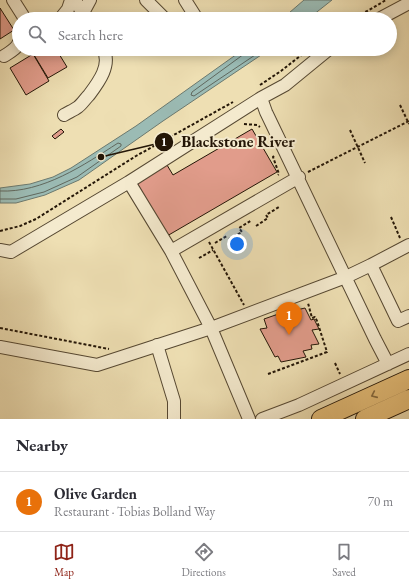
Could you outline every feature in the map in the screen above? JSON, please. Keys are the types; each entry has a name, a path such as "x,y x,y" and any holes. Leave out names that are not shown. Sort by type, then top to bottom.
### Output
{"highway":[{"path":"321,419 409,379"},
{"path":"365,419 409,399"},
{"path":"387,419 409,411"}],"street":[{"path":"13,0 21,12"},
{"path":"66,12 71,0"},
{"path":"75,0 82,12"},
{"path":"86,12 90,0"},
{"path":"146,0 157,12"},
{"path":"185,0 193,12"},
{"path":"392,12 409,3"},
{"path":"4,56 12,50"},
{"path":"64,115 79,106 103,75 106,66 106,56"},
{"path":"0,250 11,252 129,182 261,98 285,85 320,56"},
{"path":"261,98 266,112 302,175 346,277 388,364"},
{"path":"171,251 302,175"},
{"path":"129,182 171,251 211,328 249,419"},
{"path":"0,347 97,365 211,328 346,277 409,245"},
{"path":"371,265 398,321 409,316"},
{"path":"157,345 174,401 174,419"},
{"path":"262,419 298,405 409,354"}],"path":[{"path":"365,12 386,0"},
{"path":"256,87 281,72 300,56"},
{"path":"0,231 20,226 36,219 136,156 236,99"},
{"path":"302,175 409,122 400,106"},
{"path":"244,124 257,125 261,128"},
{"path":"350,130 365,163"},
{"path":"276,178 279,174 273,157 277,154"},
{"path":"256,226 268,218 266,215 280,207"},
{"path":"391,217 399,236"},
{"path":"229,239 242,232 239,228 252,220"},
{"path":"215,243 227,236"},
{"path":"214,238 208,241 245,306 240,308"},
{"path":"199,258 213,250"},
{"path":"268,374 327,352 317,321 315,317 312,318 307,301"},
{"path":"0,328 110,349"},
{"path":"335,363 340,374"}],"water":[{"path":"304,0 332,0 317,12 290,12"},
{"path":"234,56 260,56 79,180 45,195 16,203 0,203 0,188 30,184 53,177 71,168 136,126"}],"building":[{"path":"0,8 12,27 12,31 0,39"},
{"path":"30,56 34,56 49,81 26,95 10,68"},
{"path":"35,56 60,56 67,67 48,78"},
{"path":"61,129 64,132 55,139 52,136"},
{"path":"252,129 277,172 167,236 137,183 167,165 173,175"},
{"path":"305,308 311,320 314,319 319,329 312,330 319,344 311,345 312,349 303,351 306,357 281,362 278,356 275,357 260,329 267,328 264,319 287,311"}],"place":[{"name":"Blackstone River","path":"101,157"},
{"name":"Olive Garden","path":"289,335"}]}
